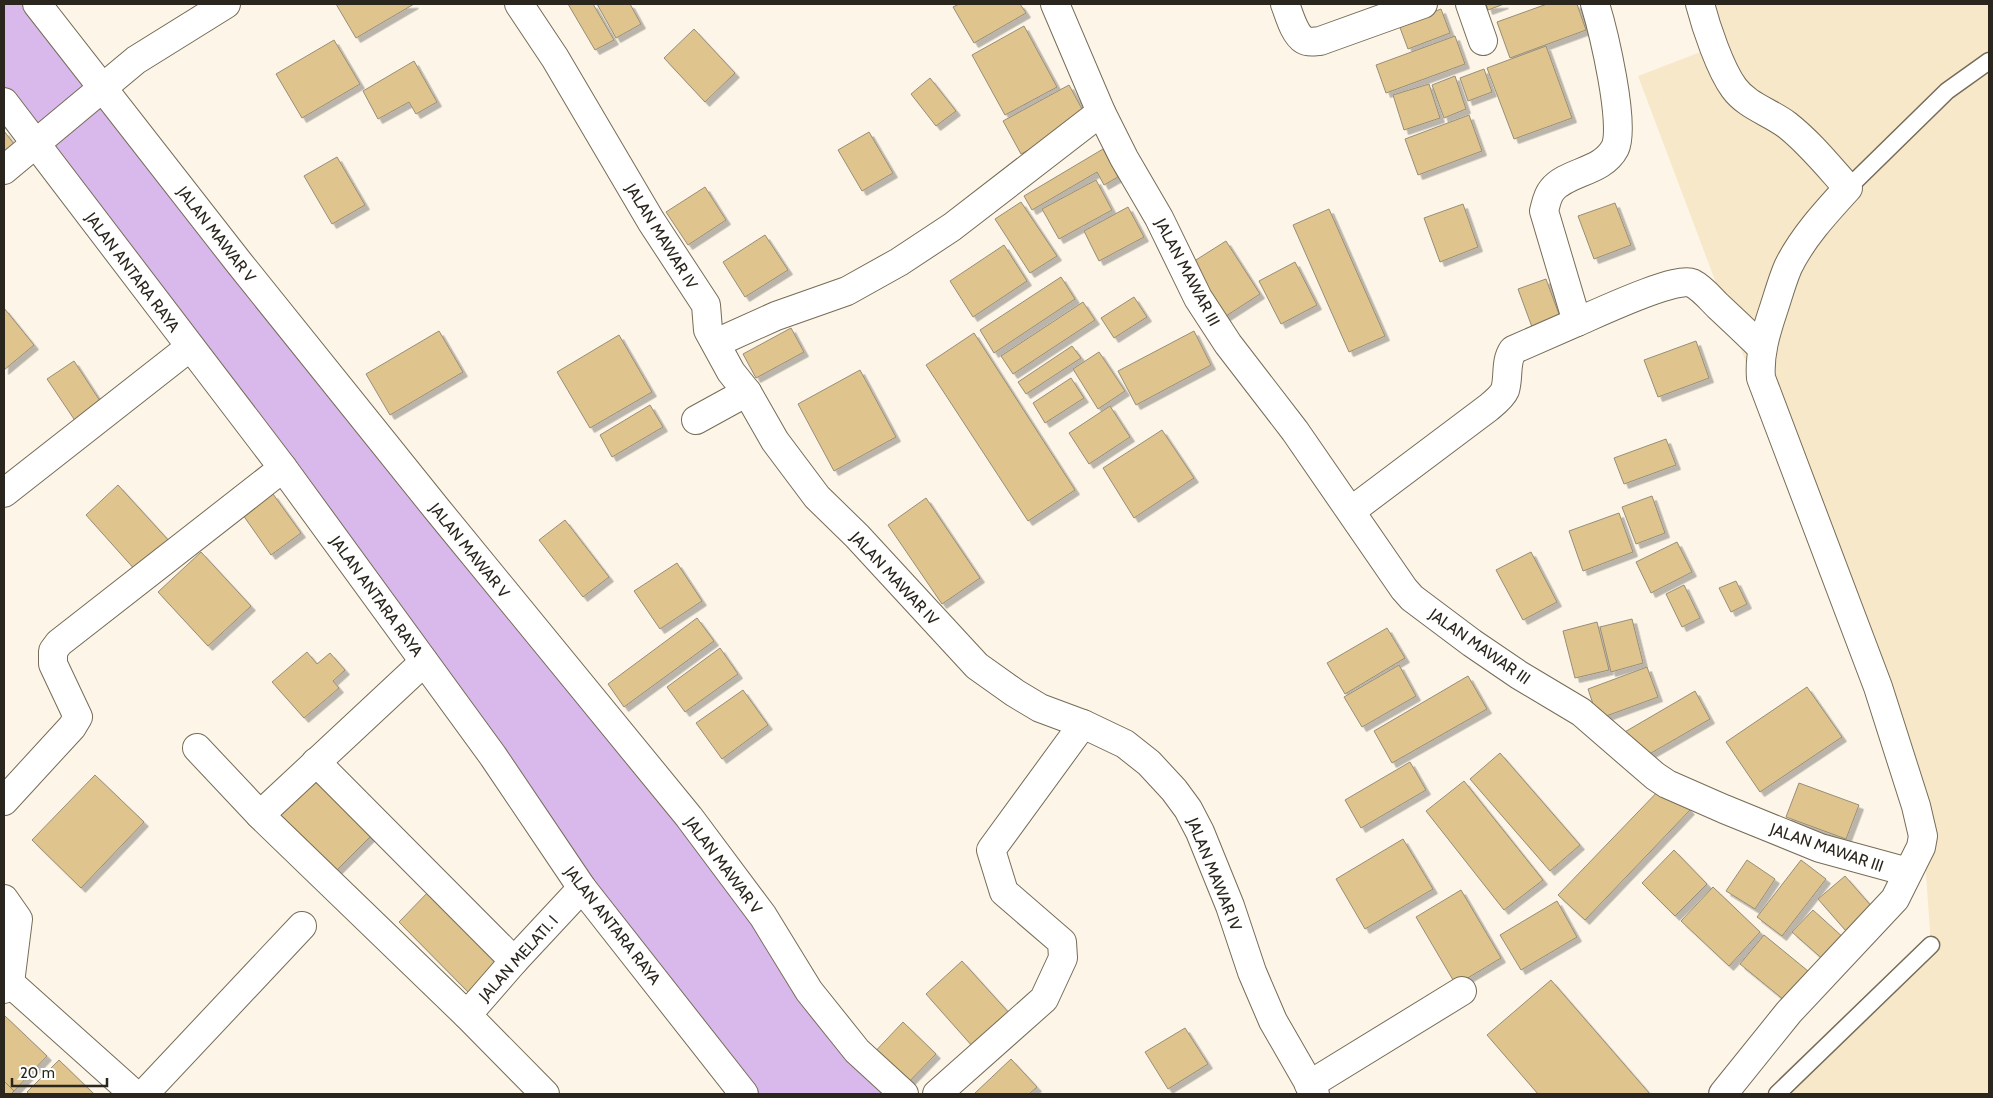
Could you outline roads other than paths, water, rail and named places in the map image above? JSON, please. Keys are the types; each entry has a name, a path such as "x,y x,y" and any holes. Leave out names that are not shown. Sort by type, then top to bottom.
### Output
{"street":[{"name":"JALAN MAWAR V","path":"36,4 240,264 424,493 689,817 763,916 809,991 857,1051 904,1094"},
{"path":"4,170 136,60 226,4"},
{"name":"JALAN MAWAR IV","path":"519,4 555,58 651,222 706,305 708,330 730,372 747,392 775,441 818,497 857,536 977,666 1015,694 1040,708 1083,724 1124,744 1149,763 1174,790 1188,809 1200,832 1230,906 1252,972 1274,1021 1312,1089"},
{"name":"JALAN MAWAR III","path":"1054,4 1101,112 1124,158 1159,218 1198,298 1228,344 1296,430 1412,598 1503,664 1581,712 1655,776 1667,784 1820,848 1908,872 1892,904 1789,1012 1723,1094"},
{"path":"1285,4 1299,34 1304,40 1310,42 1423,4"},
{"path":"1470,4 1483,41"},
{"path":"1576,322 1544,211 1547,198 1557,184 1593,167 1607,158 1615,148 1618,135 1613,84 1596,4"},
{"path":"1700,4 1725,74 1734,89 1759,109 1790,128 1848,188 1822,217 1788,267 1762,348 1760,362 1761,378 1878,687 1916,806 1923,836 1921,847 1908,872"},
{"name":"JALAN ANTARA RAYA","path":"4,102 282,468 493,756 582,888 744,1094"},
{"path":"716,343 776,316 847,291 898,262 952,227 1101,112"},
{"path":"1351,511 1488,408 1502,395 1513,350 1652,291 1675,283 1686,282 1695,285 1762,348"},
{"path":"4,493 190,347"},
{"path":"696,420 747,392"},
{"path":"4,801 72,727 78,716 53,664 53,651 58,643 282,468"},
{"path":"260,816 424,662"},
{"path":"937,1094 1044,999 1063,958 1062,942 1004,892 991,850 1083,724"},
{"path":"197,748 260,816 474,1022 545,1094"},
{"path":"316,762 514,960"},
{"name":"JALAN MELATI. I","path":"474,1022 514,960 582,888"},
{"path":"4,899 18,919 7,986 134,1094"},
{"path":"144,1094 302,926"},
{"path":"1312,1089 1462,991"}],"lane":[{"path":"1848,188 1947,91 1989,61"},
{"path":"1777,1094 1931,945"}]}
